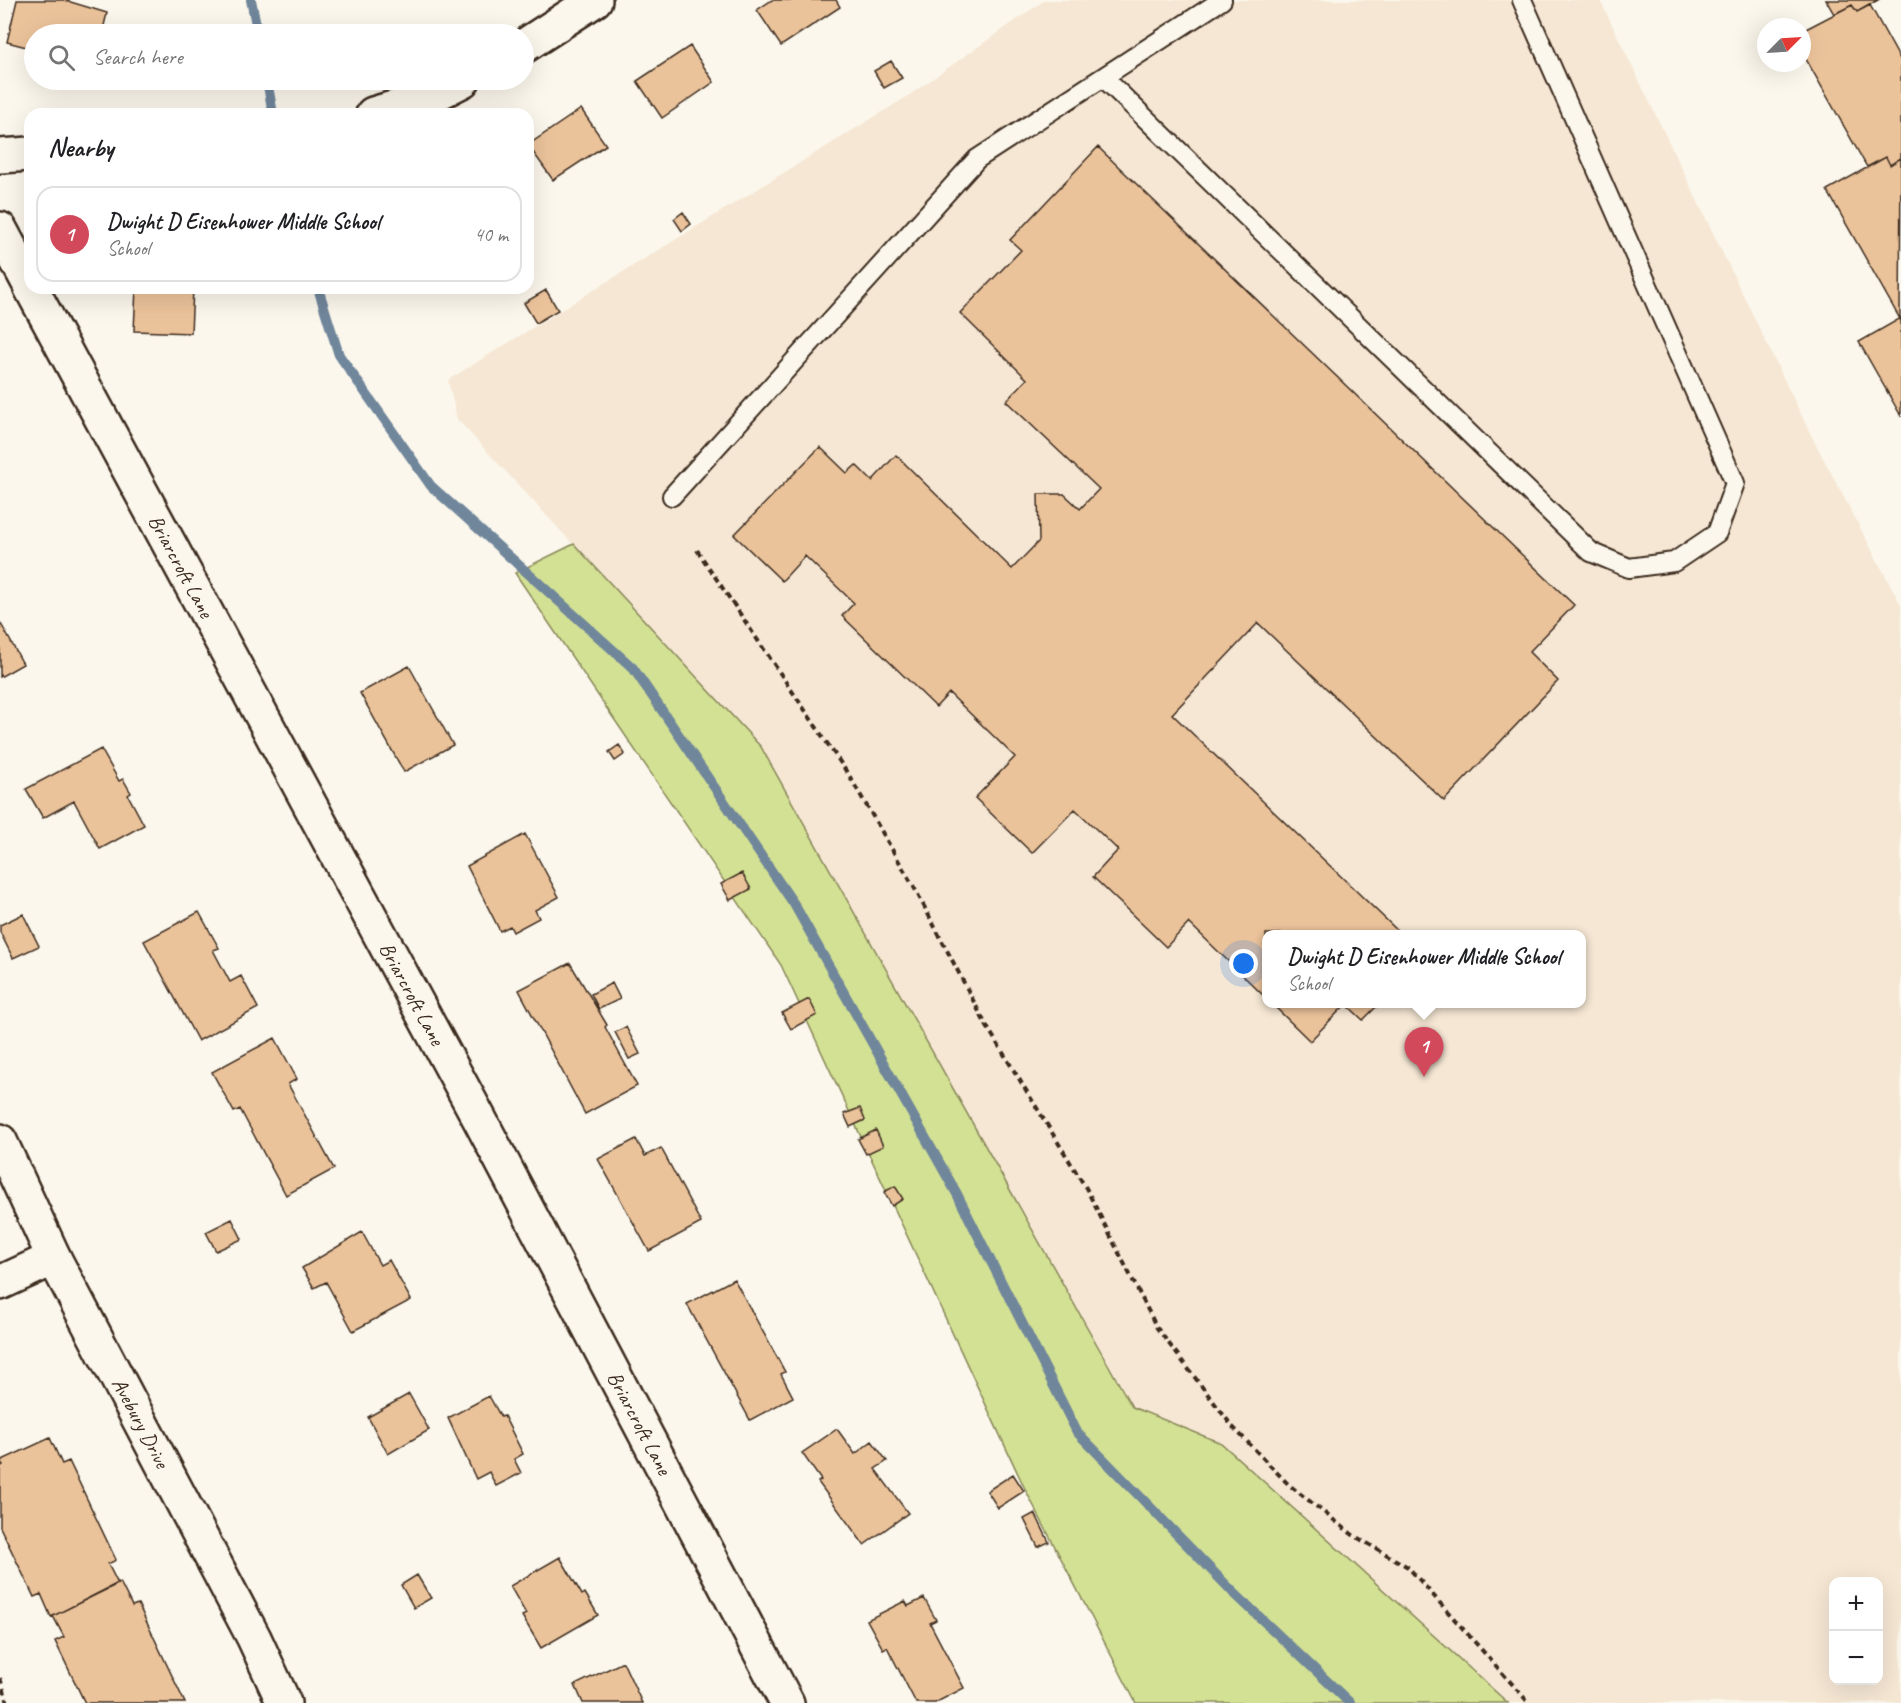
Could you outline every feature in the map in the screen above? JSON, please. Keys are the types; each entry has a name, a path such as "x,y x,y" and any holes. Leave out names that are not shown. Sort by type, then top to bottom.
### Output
{"street":[{"path":"534,40 595,0"},
{"path":"394,108 430,97 444,90"},
{"path":"0,156 24,154"},
{"name":"Briarcroft Lane","path":"0,229 24,274"},
{"name":"Briarcroft Lane","path":"35,294 423,1013 787,1703"},
{"name":"Avebury Drive","path":"0,1141 54,1258 254,1638 284,1703"},
{"path":"0,1283 54,1258"}],"lane":[{"path":"672,496 977,159 1222,0"},
{"path":"1104,78 1591,552 1629,568 1674,562 1717,533 1735,483 1521,0"}],"path":[{"path":"697,550 850,777 915,888 986,1025 1086,1188 1157,1328 1232,1426 1289,1485 1353,1535 1408,1567 1529,1703"},
{"path":"0,1678 8,1703"}],"shaded area":[{"path":"1045,0 1600,0 1811,435 1901,605 1901,1703 1508,1703 1221,1443 1132,1407 761,747 457,419 448,380 905,98"}],"green space":[{"path":"574,544 761,747 1132,1407 1221,1443 1508,1703 1136,1703 1026,1491 781,965 515,573"}],"building":[{"path":"17,0 64,0 107,13 104,24 24,24 24,46 7,42"},
{"path":"772,0 836,0 840,7 781,46 757,10"},
{"path":"1826,0 1878,0 1857,12 1852,5 1834,14"},
{"path":"1852,5 1857,12 1870,5 1901,61 1901,158 1890,165 1886,157 1867,167 1811,68 1811,26"},
{"path":"690,46 714,82 662,118 637,81"},
{"path":"891,61 902,78 884,88 874,71"},
{"path":"581,109 606,145 553,180 534,153 534,141"},
{"path":"1098,147 1574,605 1529,652 1558,681 1444,801 1258,623 1172,714 1397,930 1262,930 1262,994 1189,923 1166,947 1093,877 1118,850 1075,809 1032,853 975,798 1015,757 949,693 936,707 842,616 854,603 805,556 782,581 734,535 820,447 847,473 856,465 872,481 896,455 1012,569 1039,541 1038,494 1064,494 1080,509 1099,489 1006,401 1027,379 960,313 1021,250 1010,240"},
{"path":"1886,157 1890,165 1901,158 1900,319 1827,190"},
{"path":"683,212 691,224 682,231 674,219"},
{"path":"546,290 558,310 536,323 524,303"},
{"path":"136,294 193,294 191,333 134,331"},
{"path":"1901,318 1901,416 1859,342"},
{"path":"0,622 23,664 0,677"},
{"path":"409,666 453,745 404,772 360,693"},
{"path":"619,745 625,754 615,761 609,752"},
{"path":"101,749 119,781 123,779 131,793 128,795 144,825 100,849 74,801 43,818 26,789"},
{"path":"525,834 559,897 535,910 539,918 513,932 510,926 500,931 467,866"},
{"path":"742,873 751,889 730,900 721,884"},
{"path":"199,912 219,948 213,950 230,982 241,976 258,1008 198,1041 144,941"},
{"path":"23,914 39,946 13,958 0,932 0,925"},
{"path":"570,963 607,1025 605,1027 637,1086 585,1114 519,990"},
{"path":"612,983 620,999 599,1009 591,994"},
{"path":"809,999 817,1015 791,1029 782,1013"},
{"path":"1276,1008 1342,1008 1310,1041"},
{"path":"1350,1008 1375,1008 1363,1020"},
{"path":"626,1027 640,1054 629,1059 615,1032"},
{"path":"275,1038 297,1079 288,1084 334,1169 286,1195 240,1109 234,1112 212,1072"},
{"path":"860,1108 865,1120 850,1127 844,1114"},
{"path":"876,1130 883,1146 866,1154 858,1139"},
{"path":"636,1139 645,1156 661,1148 701,1223 649,1251 598,1159"},
{"path":"895,1186 903,1199 892,1206 884,1192"},
{"path":"232,1219 242,1239 216,1251 206,1232"},
{"path":"362,1232 380,1265 389,1260 411,1300 353,1331 326,1282 314,1288 302,1268"},
{"path":"734,1279 785,1372 781,1374 793,1397 750,1420 687,1304"},
{"path":"409,1394 429,1430 388,1454 368,1417"},
{"path":"489,1396 501,1417 504,1416 523,1454 514,1459 521,1473 496,1486 489,1472 476,1479 448,1418"},
{"path":"837,1429 855,1454 872,1441 887,1461 875,1469 908,1513 864,1545 818,1482 821,1480 802,1453"},
{"path":"50,1438 62,1464 69,1461 116,1560 108,1564 118,1584 51,1617 41,1594 34,1597 0,1527 0,1467 3,1465 0,1461"},
{"path":"1013,1474 1024,1491 998,1508 987,1491"},
{"path":"1035,1513 1049,1542 1038,1547 1024,1519"},
{"path":"560,1557 582,1595 585,1593 598,1615 541,1648 522,1616 526,1614 510,1586"},
{"path":"417,1575 431,1598 414,1608 401,1585"},
{"path":"120,1582 132,1606 138,1604 185,1703 85,1703 55,1641 64,1637 53,1616"},
{"path":"924,1598 936,1620 930,1623 964,1688 935,1703 916,1703 887,1647 883,1649 867,1620 905,1601 908,1606"},
{"path":"623,1662 642,1703 583,1703 575,1685"}],"waterway":[{"path":"251,0 256,24"},
{"path":"269,90 272,108"},
{"path":"320,294 339,355 431,486 633,668 794,904 957,1194 1077,1432 1231,1590 1350,1703"}],"place":[{"name":"Dwight D Eisenhower Middle School","path":"1424,1077"}]}
